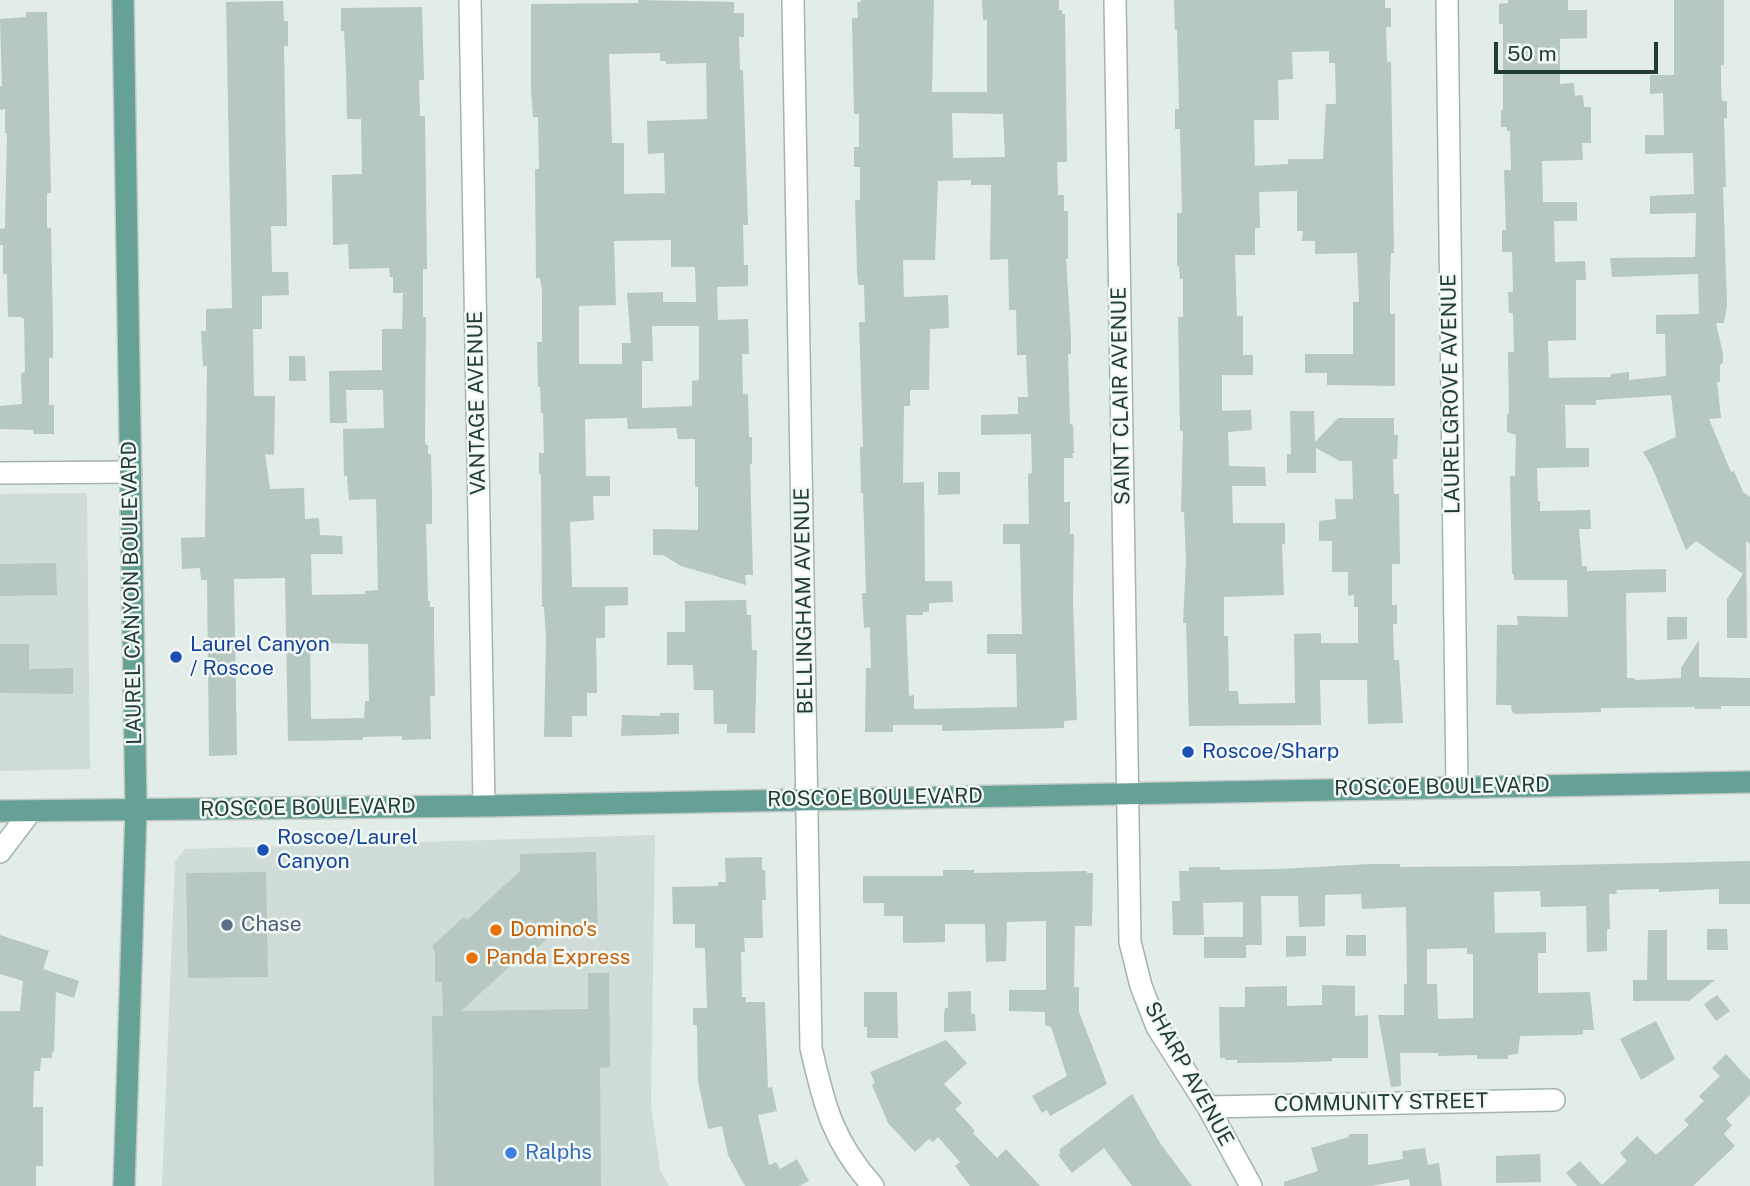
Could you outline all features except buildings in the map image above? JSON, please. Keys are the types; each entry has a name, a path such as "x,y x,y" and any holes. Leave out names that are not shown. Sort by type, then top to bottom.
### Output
{"main road":[{"name":"LAUREL CANYON BOULEVARD","path":"123,0 136,809 124,1186"},
{"name":"ROSCOE BOULEVARD","path":"0,811 484,806 1750,782"}],"street":[{"name":"VANTAGE AVENUE","path":"470,0 484,806"},
{"name":"BELLINGHAM AVENUE","path":"793,0 811,1048 825,1108 839,1141 856,1167 873,1186"},
{"name":"SAINT CLAIR AVENUE","path":"1115,0 1127,792"},
{"name":"LAURELGROVE AVENUE","path":"1447,0 1457,787"},
{"path":"0,473 131,472"},
{"name":"SHARP AVENUE","path":"1127,792 1130,942 1137,973 1157,1027 1208,1107 1251,1186"},
{"path":"0,852 31,811"},
{"name":"COMMUNITY STREET","path":"1208,1107 1553,1100"}],"shaded area":[{"path":"87,493 90,769 0,771 0,494"},
{"path":"655,835 651,1105 660,1170 669,1186 162,1186 175,862 185,849"}],"place":[{"name":"Laurel Canyon / Roscoe","path":"176,657"},
{"name":"Roscoe/Sharp","path":"1188,752"},
{"name":"Roscoe/Laurel Canyon","path":"263,850"},
{"name":"Chase","path":"227,925"},
{"name":"Domino's","path":"496,930"},
{"name":"Panda Express","path":"472,958"},
{"name":"Ralphs","path":"511,1153"}]}
